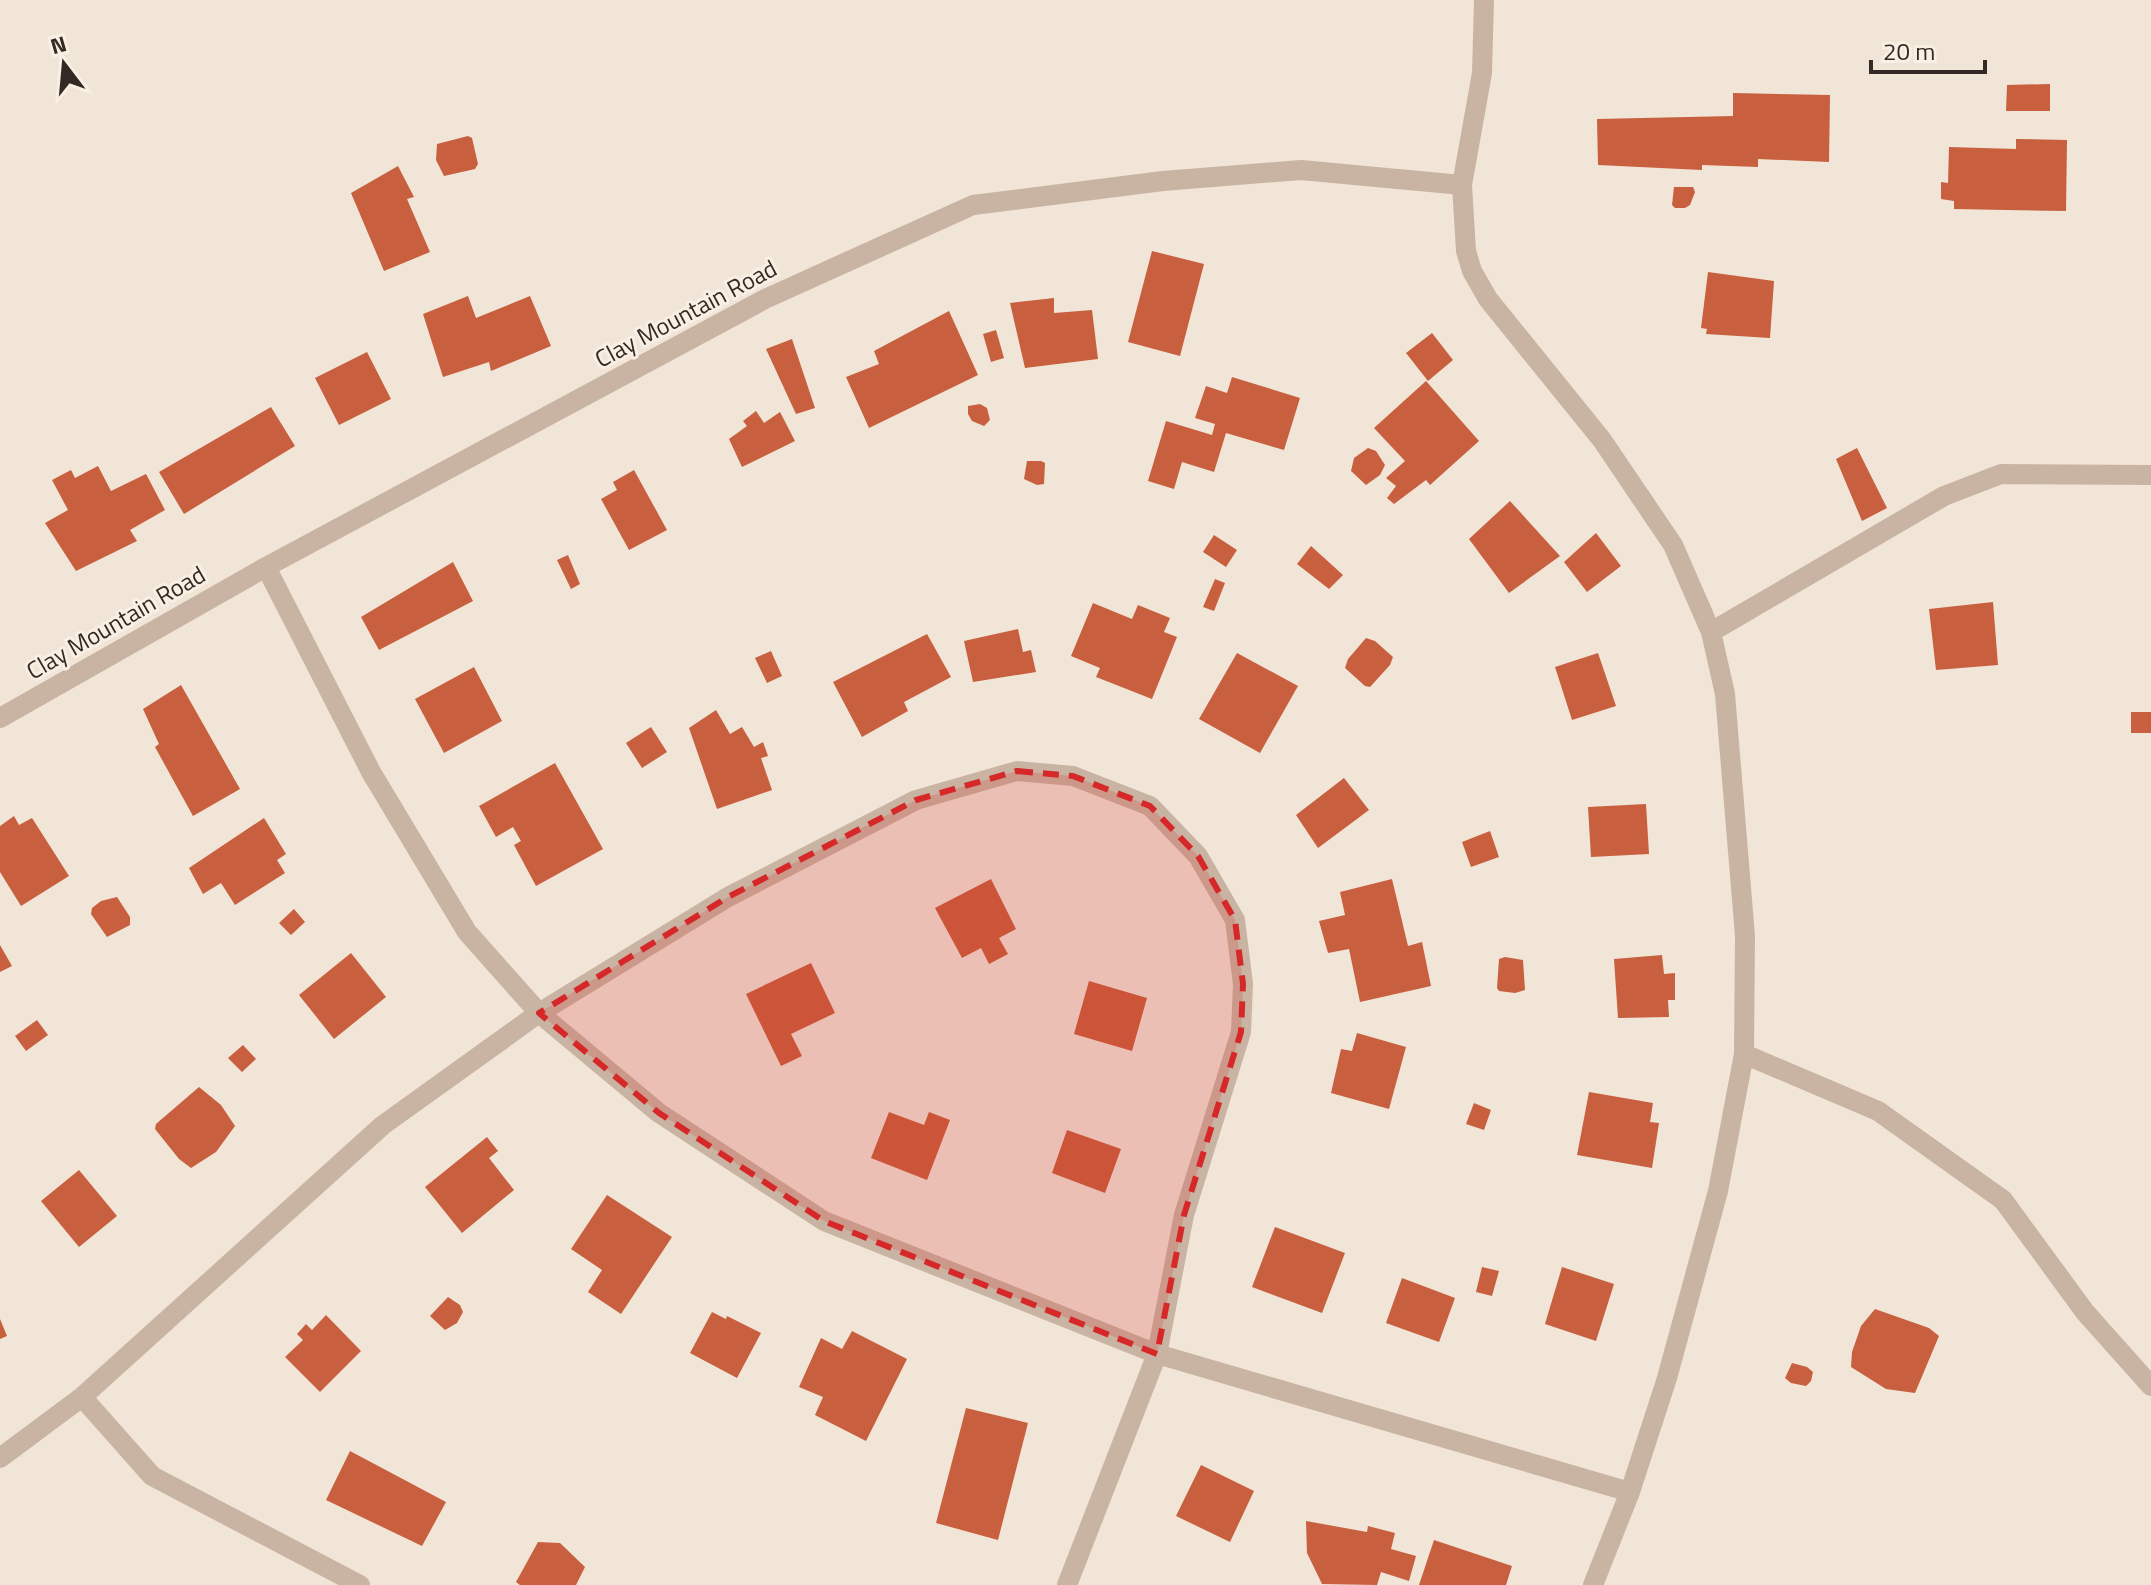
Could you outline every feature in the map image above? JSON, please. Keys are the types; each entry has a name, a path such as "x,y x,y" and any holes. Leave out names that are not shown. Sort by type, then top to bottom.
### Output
{"street":[{"path":"1484,0 1482,73 1462,185 1466,251 1488,299 1602,440 1673,545 1711,632 1725,694 1745,936 1744,1054 1718,1191 1667,1378 1630,1492 1593,1585"},
{"name":"Clay Mountain Road","path":"0,718 266,567 765,299 973,205 1163,181 1301,170 1462,185"},
{"path":"1711,632 1944,496 2001,474 2151,475"},
{"path":"266,567 371,772 467,932 539,1013 659,1113 824,1221 1157,1354 1630,1492"},
{"path":"0,1458 82,1397 383,1125 539,1013 728,897 916,800 1017,771 1073,776 1150,806 1198,856 1235,920 1243,984 1241,1032 1184,1215 1157,1354 1067,1585"},
{"path":"1744,1054 1878,1111 2003,1200 2085,1312 2151,1386"},
{"path":"82,1397 152,1476 360,1585"}],"highlighted area":[{"path":"1017,771 1073,776 1150,806 1198,856 1235,920 1243,984 1241,1032 1184,1215 1157,1354 824,1221 659,1113 539,1013 728,897 916,800"}],"building":[{"path":"2050,84 2050,111 2006,111 2007,85"},
{"path":"1733,93 1830,95 1829,162 1758,159 1758,167 1702,165 1702,170 1598,165 1597,119 1733,116"},
{"path":"468,136 472,138 478,164 475,169 444,176 436,160 437,144"},
{"path":"2016,139 2067,140 2066,211 1954,209 1954,201 1941,199 1941,182 1948,183 1949,147 2016,149"},
{"path":"398,166 414,197 407,199 430,252 384,271 351,193"},
{"path":"1674,187 1693,187 1695,192 1690,205 1675,208 1672,205"},
{"path":"1152,251 1204,264 1180,356 1128,342"},
{"path":"1708,272 1774,281 1770,338 1706,334 1707,329 1701,328"},
{"path":"468,296 476,318 530,296 551,346 491,371 489,362 443,377 423,314"},
{"path":"1054,298 1054,313 1092,310 1098,359 1025,368 1010,303"},
{"path":"949,311 978,375 869,428 846,377 879,364 874,351"},
{"path":"996,330 1004,358 991,362 983,334"},
{"path":"1432,333 1453,360 1428,381 1406,353"},
{"path":"792,339 815,408 796,414 766,349"},
{"path":"367,352 391,399 339,425 315,378"},
{"path":"1232,377 1300,398 1284,450 1226,433 1214,472 1182,462 1174,489 1148,481 1166,421 1212,435 1215,424 1195,418 1206,386 1227,393"},
{"path":"1426,381 1479,441 1430,485 1426,480 1394,504 1387,498 1396,486 1386,478 1405,461 1374,428"},
{"path":"980,404 987,408 990,420 984,426 972,421 968,414 968,406"},
{"path":"271,407 295,446 184,514 159,472"},
{"path":"756,411 764,423 780,412 795,441 742,467 729,439 747,426 743,421"},
{"path":"1368,448 1376,451 1385,465 1380,475 1366,485 1351,471 1354,458"},
{"path":"1857,448 1887,508 1862,521 1836,459"},
{"path":"1027,461 1045,463 1044,484 1037,485 1024,479"},
{"path":"98,466 111,491 146,474 165,510 130,530 137,541 76,571 45,523 68,510 52,480 71,470 75,478"},
{"path":"634,470 667,530 629,550 601,499 617,490 613,482"},
{"path":"1510,501 1560,556 1509,593 1469,539"},
{"path":"1596,533 1621,566 1587,592 1564,562"},
{"path":"1214,535 1237,550 1226,567 1203,552"},
{"path":"1311,546 1343,575 1329,589 1297,564"},
{"path":"568,555 580,584 571,589 557,560"},
{"path":"453,562 473,601 379,650 361,617"},
{"path":"1215,579 1225,583 1214,611 1203,607"},
{"path":"1993,602 1998,665 1936,670 1929,609"},
{"path":"1093,603 1132,619 1138,605 1170,618 1164,632 1177,637 1152,699 1096,677 1100,668 1071,656"},
{"path":"1018,629 1023,652 1031,650 1036,672 973,682 964,641"},
{"path":"927,634 951,677 904,702 908,711 862,737 833,682"},
{"path":"1366,638 1375,641 1393,657 1390,665 1370,687 1345,668 1348,659"},
{"path":"771,651 782,676 767,683 755,658"},
{"path":"1237,653 1298,686 1260,753 1199,719"},
{"path":"1598,653 1616,706 1572,720 1555,667"},
{"path":"474,667 502,721 444,753 415,699"},
{"path":"181,685 240,789 193,816 155,747 159,744 143,709"},
{"path":"716,710 730,734 742,727 754,747 763,742 768,756 761,758 772,790 717,809 689,728"},
{"path":"2131,712 2151,712 2151,733 2131,733"},
{"path":"651,727 667,752 642,768 626,743"},
{"path":"555,763 603,849 536,886 514,845 521,841 513,827 496,837 479,806"},
{"path":"1344,778 1369,810 1318,848 1296,815"},
{"path":"1646,804 1649,854 1591,857 1588,807"},
{"path":"14,816 19,825 32,818 69,876 21,906 0,872 0,826"},
{"path":"264,818 286,854 277,860 285,873 235,905 221,883 203,894 189,868"},
{"path":"1490,831 1499,857 1471,867 1462,842"},
{"path":"991,879 1016,929 999,938 1008,954 989,964 981,948 962,958 935,908"},
{"path":"1392,879 1408,946 1422,942 1431,986 1360,1002 1349,949 1328,953 1319,921 1345,915 1340,892"},
{"path":"117,897 130,917 130,925 107,937 91,914 92,908 101,901"},
{"path":"294,909 305,922 291,935 279,923"},
{"path":"0,945 12,966 0,972"},
{"path":"351,953 386,997 334,1039 299,995"},
{"path":"1662,955 1664,974 1675,973 1675,1000 1668,1000 1669,1017 1618,1018 1614,959"},
{"path":"1499,959 1523,960 1525,990 1515,993 1497,988"},
{"path":"811,963 835,1013 791,1034 802,1056 781,1066 746,994"},
{"path":"1089,981 1147,998 1132,1051 1074,1034"},
{"path":"37,1020 48,1035 26,1051 15,1036"},
{"path":"1357,1033 1406,1047 1389,1109 1331,1093 1341,1049 1352,1051"},
{"path":"243,1045 256,1059 242,1072 228,1058"},
{"path":"199,1087 221,1105 235,1126 216,1152 191,1168 179,1159 155,1129 156,1124"},
{"path":"1589,1092 1653,1103 1650,1122 1659,1123 1652,1168 1577,1155"},
{"path":"1474,1103 1491,1110 1484,1130 1466,1124"},
{"path":"889,1112 924,1125 929,1112 950,1120 927,1180 871,1158"},
{"path":"1067,1130 1121,1149 1105,1193 1052,1173"},
{"path":"487,1137 498,1151 489,1158 514,1190 462,1233 425,1187"},
{"path":"79,1170 117,1216 79,1247 41,1201"},
{"path":"607,1195 672,1237 621,1314 588,1292 602,1270 571,1249"},
{"path":"1275,1227 1345,1253 1322,1313 1252,1287"},
{"path":"1482,1267 1499,1271 1492,1296 1476,1292"},
{"path":"1562,1267 1614,1284 1596,1341 1545,1324"},
{"path":"1402,1278 1455,1298 1439,1342 1386,1323"},
{"path":"448,1297 460,1305 463,1312 457,1323 445,1330 430,1316"},
{"path":"1875,1309 1929,1328 1939,1336 1915,1393 1886,1389 1851,1367 1852,1352 1861,1326"},
{"path":"712,1312 761,1333 737,1378 690,1353"},
{"path":"326,1315 361,1351 320,1392 285,1357 303,1340 297,1334 306,1324 312,1330"},
{"path":"0,1319 7,1336 0,1339"},
{"path":"852,1331 907,1359 866,1441 815,1415 823,1397 799,1387 821,1338 842,1349"},
{"path":"1792,1363 1813,1372 1806,1386 1791,1383 1785,1378"},
{"path":"966,1408 1028,1423 998,1540 936,1523"},
{"path":"350,1451 446,1502 422,1546 326,1500"},
{"path":"1201,1465 1254,1491 1230,1542 1176,1516"},
{"path":"1306,1521 1367,1532 1368,1526 1395,1533 1391,1549 1416,1556 1409,1581 1381,1572 1377,1585 1322,1584 1307,1553"},
{"path":"1434,1540 1512,1566 1506,1585 1419,1585"},
{"path":"538,1542 560,1543 585,1567 576,1585 520,1585 516,1582"}]}
